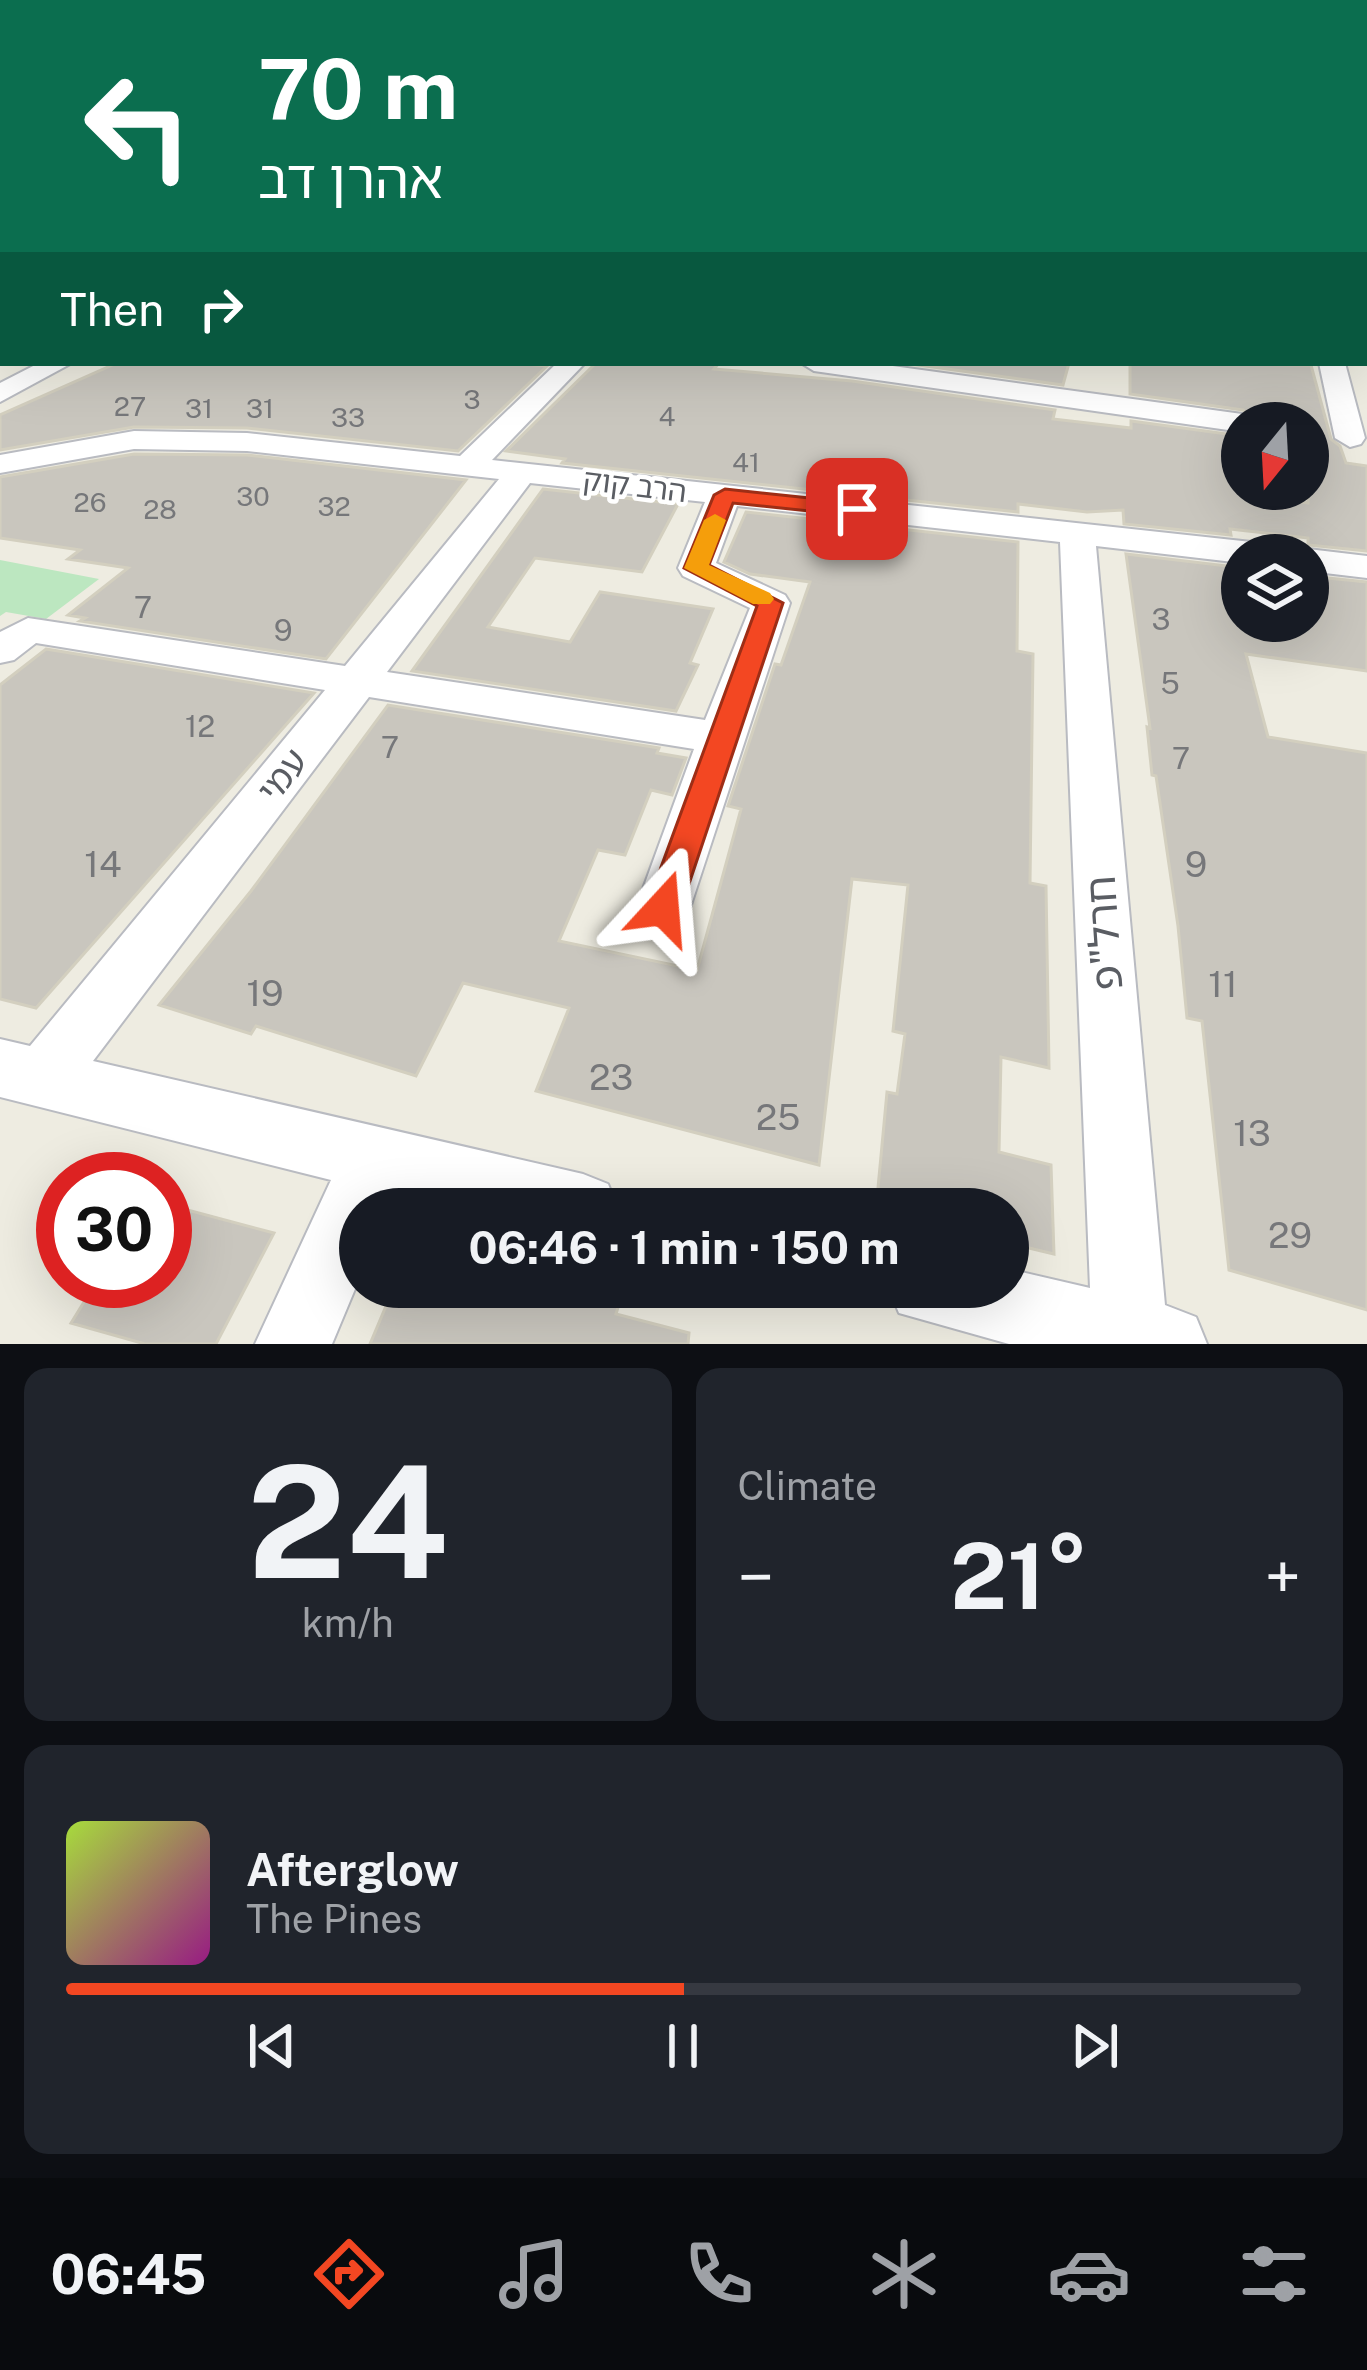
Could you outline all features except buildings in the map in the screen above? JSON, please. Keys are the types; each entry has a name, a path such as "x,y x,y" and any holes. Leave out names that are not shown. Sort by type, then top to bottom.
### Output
{"street":[{"path":"0,394 53,366"},
{"path":"469,465 569,366"},
{"path":"845,366 1101,393 1221,419"},
{"path":"1329,435 1359,440 1333,366"},
{"name":"הרב קוק","path":"0,464 134,440 248,442 1221,549"},
{"name":"עמי","path":"21,1074 358,679 523,471"},
{"path":"663,908 771,603 696,568 725,495"},
{"name":"חרל\"פ","path":"1077,532 1149,1339"},
{"path":"1329,562 1367,567"},
{"path":"0,651 28,629 721,738"},
{"path":"21,1074 490,1188"},
{"path":"293,1344 375,1162"},
{"path":"1015,1308 1149,1339"}],"green space":[{"path":"0,560 99,579 46,619 6,612 0,616"}],"slow traffic":[{"path":"715,520 696,568 761,599"}],"route":[{"path":"663,908 771,603 696,568 725,495 857,509"}]}
